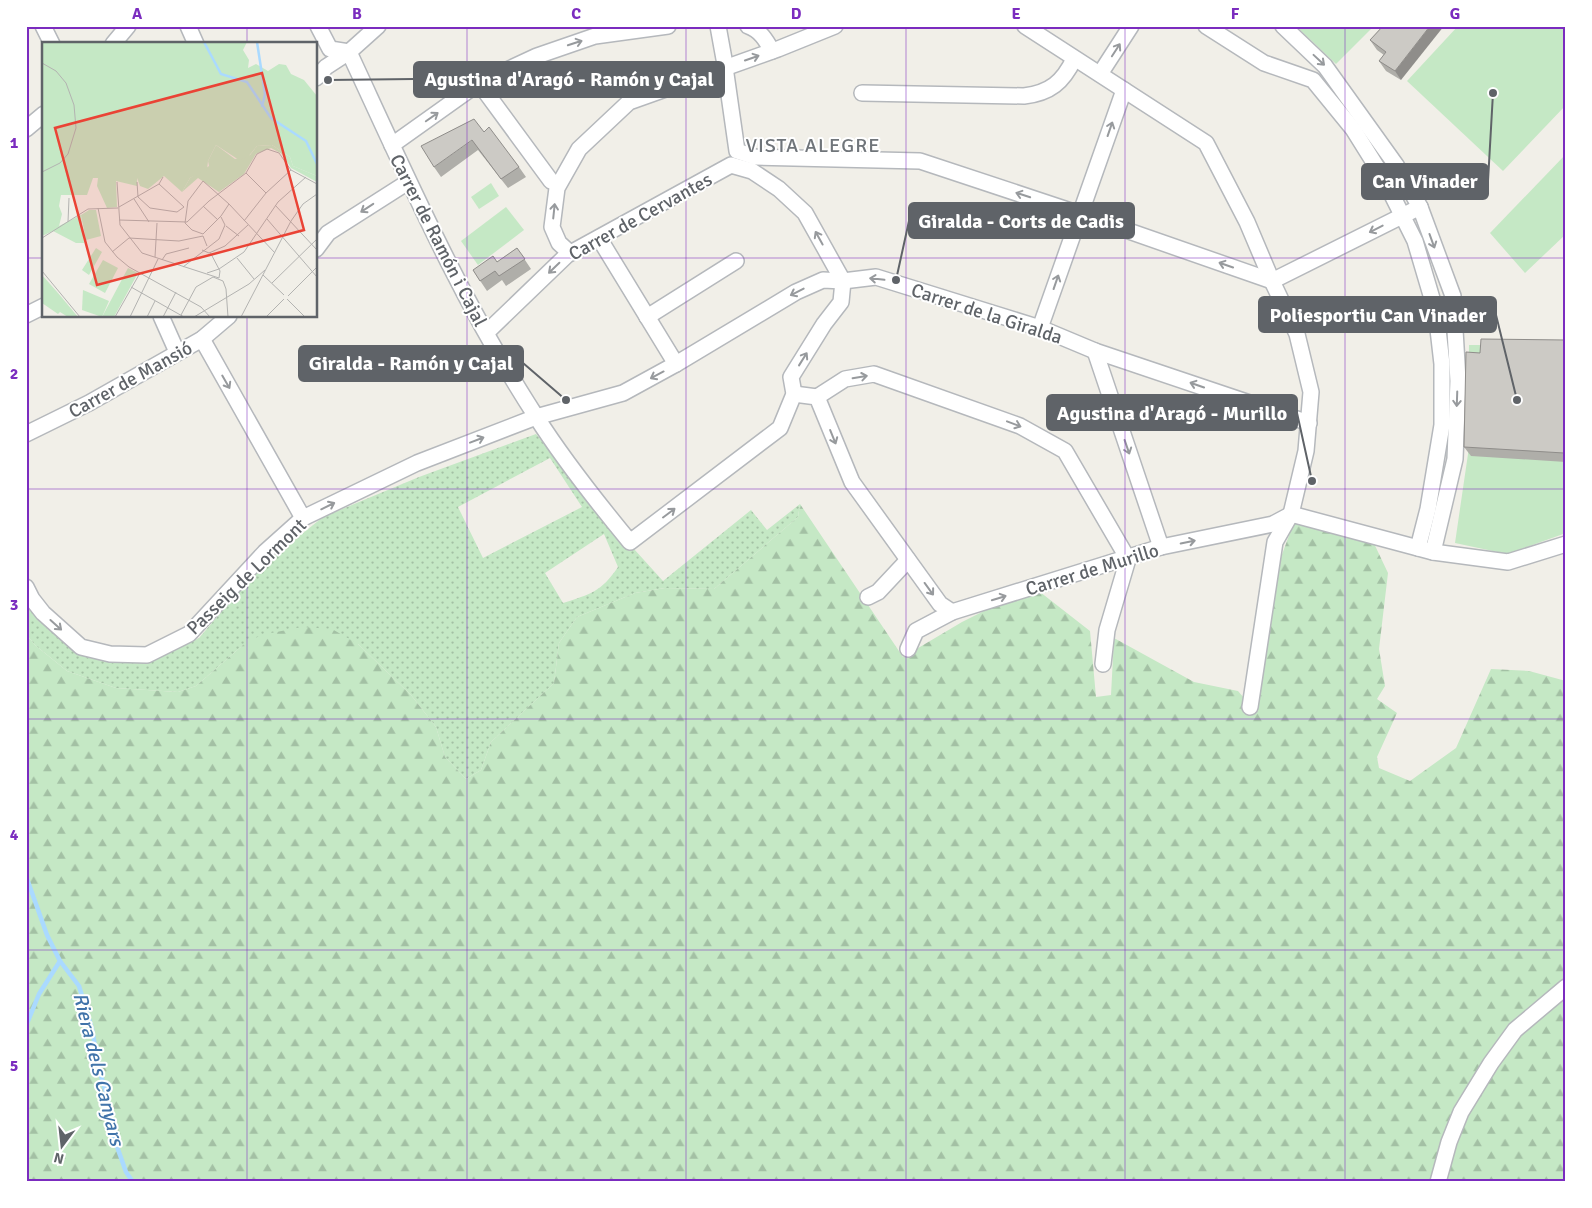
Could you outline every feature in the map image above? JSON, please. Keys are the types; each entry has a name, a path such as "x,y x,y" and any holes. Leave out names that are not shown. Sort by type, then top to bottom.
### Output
{"street":[{"path":"43,26 51,42"},
{"path":"115,42 128,26"},
{"path":"188,26 195,42"},
{"path":"318,26 330,49 349,52"},
{"path":"318,76 378,26"},
{"path":"392,145 479,83 537,56 595,36 668,26"},
{"path":"718,26 725,63 734,158 779,189 805,213 843,281 841,302 824,324 791,377 794,394 817,397 844,379 874,374 1020,426 1065,450 1128,559 1107,630 1103,664"},
{"path":"748,26 754,28 764,38 772,51"},
{"path":"570,253 559,243 552,228 557,188 578,149 629,102 725,63 772,51 835,26"},
{"path":"1025,26 1206,143 1248,222 1272,281 1297,334 1312,392 1306,451 1292,514 1275,542 1250,707"},
{"path":"1100,74 1131,26"},
{"path":"1206,26 1264,63 1313,80 1353,128 1383,177 1415,241 1436,312 1442,364 1442,425 1428,509 1418,548"},
{"path":"1283,26 1325,66 1396,165 1420,207 1453,296 1458,381 1455,459 1433,552"},
{"name":"Carrer de Ramón i Cajal","path":"349,52 440,249 486,333 536,418 576,475 630,542 780,428 794,394"},
{"path":"862,93 1036,94 1048,90 1066,75 1074,59"},
{"path":"479,83 552,181"},
{"path":"1040,328 1124,90"},
{"path":"26,129 42,116"},
{"path":"734,158 920,161 1272,281 1420,207"},
{"name":"Carrer de Cervantes","path":"486,333 570,253 599,238 734,158"},
{"path":"318,246 328,233 408,182"},
{"path":"599,238 676,364"},
{"path":"647,317 736,262"},
{"name":"Carrer de la Giralda","path":"536,418 623,393 676,364 796,292 823,280 843,281 876,277 1040,328 1095,351 1309,423"},
{"path":"26,315 42,307"},
{"path":"162,318 177,352"},
{"name":"Carrer de Mansió","path":"26,434 89,403 202,339 227,318"},
{"path":"202,339 304,518"},
{"path":"1095,351 1161,547"},
{"path":"817,397 852,482 940,604 952,612"},
{"name":"Passeig de Lormont","path":"26,588 43,613 81,647 110,654 146,655 189,634 266,552 304,518 417,463 536,418"},
{"path":"1292,514 1433,552 1508,562 1566,544"},
{"name":"Carrer de Murillo","path":"908,649 916,630 952,612 1128,559 1161,547 1273,524 1292,514"},
{"path":"868,597 878,592 908,560"},
{"path":"1438,1182 1449,1142 1461,1112 1491,1063 1515,1030 1566,987"}],"green space":[{"path":"1296,26 1374,26 1336,64"},
{"path":"1458,26 1566,26 1566,105 1503,171 1407,81"},
{"path":"1566,154 1566,234 1525,273 1490,233"},
{"path":"491,183 499,196 479,209 471,197"},
{"path":"506,207 524,230 478,265 461,241"},
{"path":"1469,345 1566,345 1566,533 1507,554 1455,543 1468,454"},
{"path":"536,434 595,506 663,581 751,510 767,530 800,504 798,517 714,589 665,588 635,593 577,617 559,643 554,683 491,742 481,770 466,779 445,757 436,727 411,695 358,644 243,645 196,686 178,692 116,688 67,671 35,645 26,634 26,602 53,633 80,654 146,663 199,638 257,570 323,517 419,477","holes":["550,458 582,507 483,558 458,507","604,534 618,567 606,582 595,591 563,603 545,573"]},
{"path":"800,504 903,657 962,622 994,606 1040,592 1090,631 1096,697 1111,695 1114,638 1194,682 1238,691 1257,713 1277,568 1294,522 1370,535 1388,573 1379,649 1385,686 1377,699 1397,713 1377,757 1379,768 1410,781 1456,748 1491,669 1529,671 1566,681 1566,1182 26,1182 26,634 35,645 67,671 116,688 178,692 196,686 243,645 261,635 302,627 332,629 358,644 411,695 436,727 445,757 466,779 481,770 491,742 554,683 559,643 577,617 635,593 665,588 714,589 798,517"}],"building":[{"path":"1383,26 1430,26 1395,71 1379,61 1386,52 1370,40"},
{"path":"474,119 484,132 489,127 519,167 501,179 472,140 434,167 421,146"},
{"path":"517,248 525,259 499,276 495,271 480,281 473,270 493,256 497,262"},
{"path":"1481,339 1566,340 1566,425 1564,453 1464,447 1466,352 1480,353"}],"waterway":[{"name":"Riera dels Canyars","path":"26,876 47,935 60,961 79,986 92,1029 114,1138 126,1172 133,1182"},
{"path":"26,1026 39,994 60,961"}],"place":[{"name":"Agustina d'Aragó - Ramón y Cajal","path":"328,80"},
{"name":"Can Vinader","path":"1493,93"},
{"name":"Giralda - Corts de Cadis","path":"896,280"},
{"name":"Giralda - Ramón y Cajal","path":"566,400"},
{"name":"Poliesportiu Can Vinader","path":"1517,400"},
{"name":"Agustina d'Aragó - Murillo","path":"1312,481"}],"district":[{"name":"VISTA ALEGRE","path":"813,145"}]}
